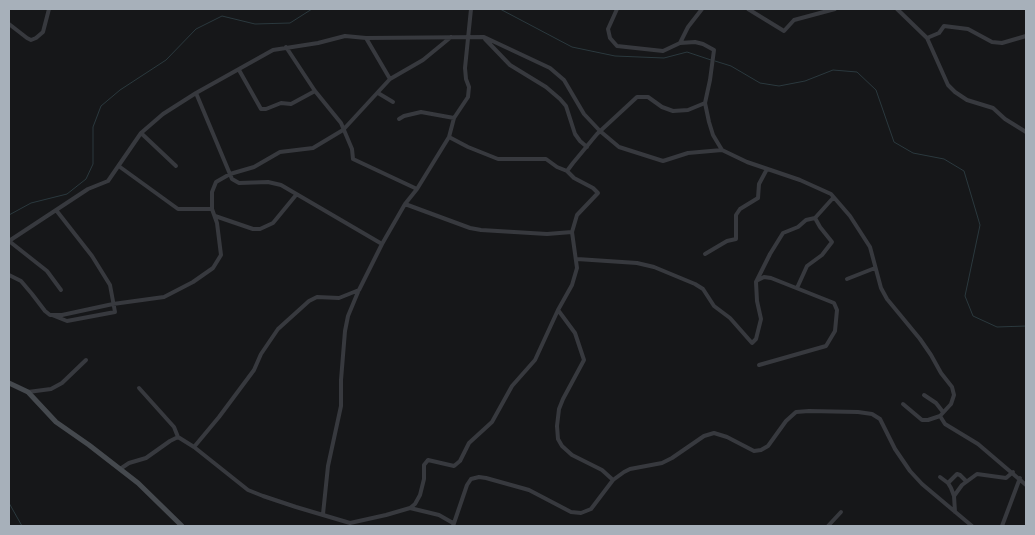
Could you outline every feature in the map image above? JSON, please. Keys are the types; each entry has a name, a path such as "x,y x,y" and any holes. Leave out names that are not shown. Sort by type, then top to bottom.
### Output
{"street":[{"path":"9,24 31,40 43,32 49,9"},
{"path":"323,514 328,466 340,406 345,330 348,316 382,244 405,204 417,189 449,137 454,118 468,98 469,87 465,68 471,9"},
{"path":"617,9 608,29 610,38 617,46 663,51 680,44 695,42 714,50 706,103 708,122 722,150"},
{"path":"680,44 688,27 702,9"},
{"path":"748,9 784,31 794,20 835,9"},
{"path":"897,9 927,38 948,85 955,92 967,100 993,108 1005,119 1026,132"},
{"path":"927,38 939,33 944,26 968,28 992,42 1002,44 1026,36"},
{"path":"61,290 47,271 9,241 88,189 108,181 141,133 164,114 196,93 273,50 286,47 318,43 345,36 366,38 484,37 550,68 564,80 584,114 619,148 658,161 688,153 722,150 831,194 850,216 870,247 881,288 887,300 926,347 941,373 952,386 954,395 951,404 941,414 928,420 922,420 904,404"},
{"path":"50,314 62,315 113,304 164,297 193,282 213,268 221,255 215,216 212,210 212,192 216,182 230,174 254,167 280,152 313,148 343,130 390,78 423,60 451,37"},
{"path":"484,37 510,65 560,98 566,106 575,134 587,147"},
{"path":"366,38 390,78"},
{"path":"286,47 315,91 341,122 354,159 417,189"},
{"path":"239,70 261,109 281,103 291,104 315,91"},
{"path":"196,93 232,179 239,183 268,182 281,185 382,244"},
{"path":"378,93 393,102"},
{"path":"568,172 572,163 600,131 637,97 648,97 662,107 673,111 688,110 706,103"},
{"path":"399,119 421,112 454,118"},
{"path":"141,133 176,166"},
{"path":"139,388 174,427 178,437 194,446 248,490 350,523 410,508 415,504 420,495 424,479 424,465 428,460 454,466 460,462 469,443 492,422 512,386 535,360 572,285 577,268 572,232 577,215 598,193 568,172 546,160 498,159 449,137"},
{"path":"120,166 178,209 199,208 212,210"},
{"path":"705,254 727,241 736,239 736,215 740,209 758,198 758,184 767,168"},
{"path":"215,216 253,229 260,229 273,223 296,194"},
{"path":"577,260 638,263 654,266 695,284 703,289 714,306 730,318 752,343 757,334 761,319 757,301 756,282 783,233 798,227 806,220 815,218 833,198"},
{"path":"405,204 470,228 481,230 547,234 572,232"},
{"path":"9,275 21,282 45,311 67,321 115,312 110,285 56,210"},
{"path":"797,288 808,266 822,255 832,242 820,228 815,218"},
{"path":"846,279 875,268"},
{"path":"756,282 764,276 834,303 837,310 835,331 830,342 822,348 808,350 759,365"},
{"path":"194,446 250,377 261,354 278,329 309,301 317,297 339,298 358,292"},
{"path":"558,310 575,333 584,360 559,409 558,439 562,446 572,455 602,470 613,480"},
{"path":"28,392 51,389 62,383 86,360"},
{"path":"9,383 28,392 56,422 120,469 182,526"},
{"path":"924,395 936,403 945,424 978,444 1026,484"},
{"path":"410,508 439,515 453,525 467,485 471,479 486,478 529,490 570,512 581,513 591,509 613,480 630,469 662,463 704,436 714,433 727,437 754,451 761,450 768,446 786,421 796,412 858,412 872,414 880,419 895,449 910,471 922,484 972,526"},
{"path":"120,469 129,463 146,458 170,440 178,437"},
{"path":"954,496 966,481 977,474 1006,478 1013,472"},
{"path":"948,483 957,474 960,474 966,481"},
{"path":"940,477 948,483 954,496 955,512"},
{"path":"1002,526 1020,478"},
{"path":"828,526 841,512"}],"waterway":[{"path":"9,215 31,203 67,194 86,179 93,164 93,127 101,106 120,90 166,60 196,29 222,16 255,24 290,23 312,9"},
{"path":"500,9 572,47 615,56 664,58 687,52 711,60"},
{"path":"715,61 731,66 760,83 779,86 805,81 833,70 857,72 876,90 894,142 913,153 944,159 964,171 980,225 965,296 973,316 997,327 1026,326"},
{"path":"9,503 22,526"}]}
